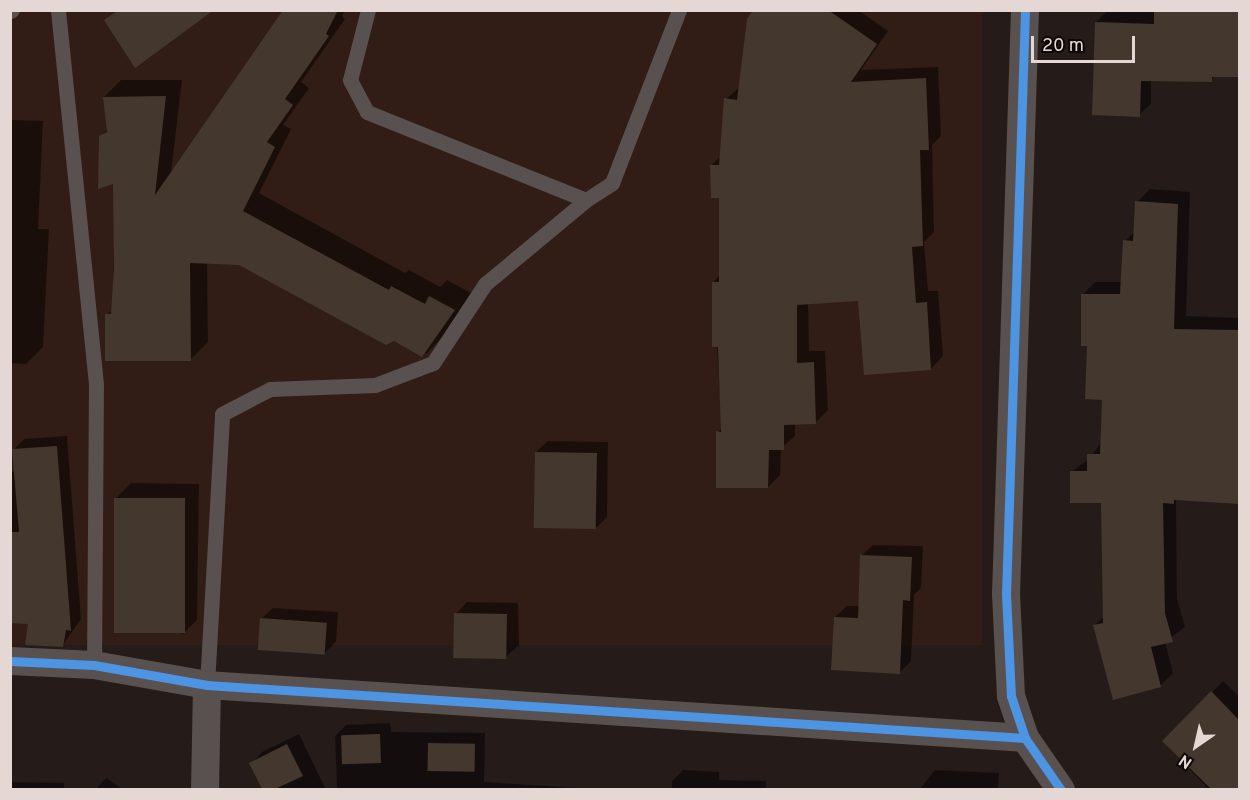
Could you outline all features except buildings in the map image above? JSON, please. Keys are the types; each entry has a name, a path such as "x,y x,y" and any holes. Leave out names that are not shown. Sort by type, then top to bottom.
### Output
{"street":[{"path":"1025,10 1006,594 1011,696 1025,738 1061,789"},
{"path":"10,661 93,664 207,685 1025,738"},
{"path":"205,789 207,685"}],"lane":[{"path":"58,10 96,384 93,664"},
{"path":"368,10 350,80 367,112 586,200"},
{"path":"207,685 222,414 270,389 375,385 433,363 485,284 586,200 612,183 679,10"}],"shaded area":[{"path":"10,11 982,11 982,645 10,645"}],"cycle path":[{"path":"1025,10 1006,594 1011,696 1025,738 1061,790"},
{"path":"10,661 94,665 207,685 1025,738"}]}
